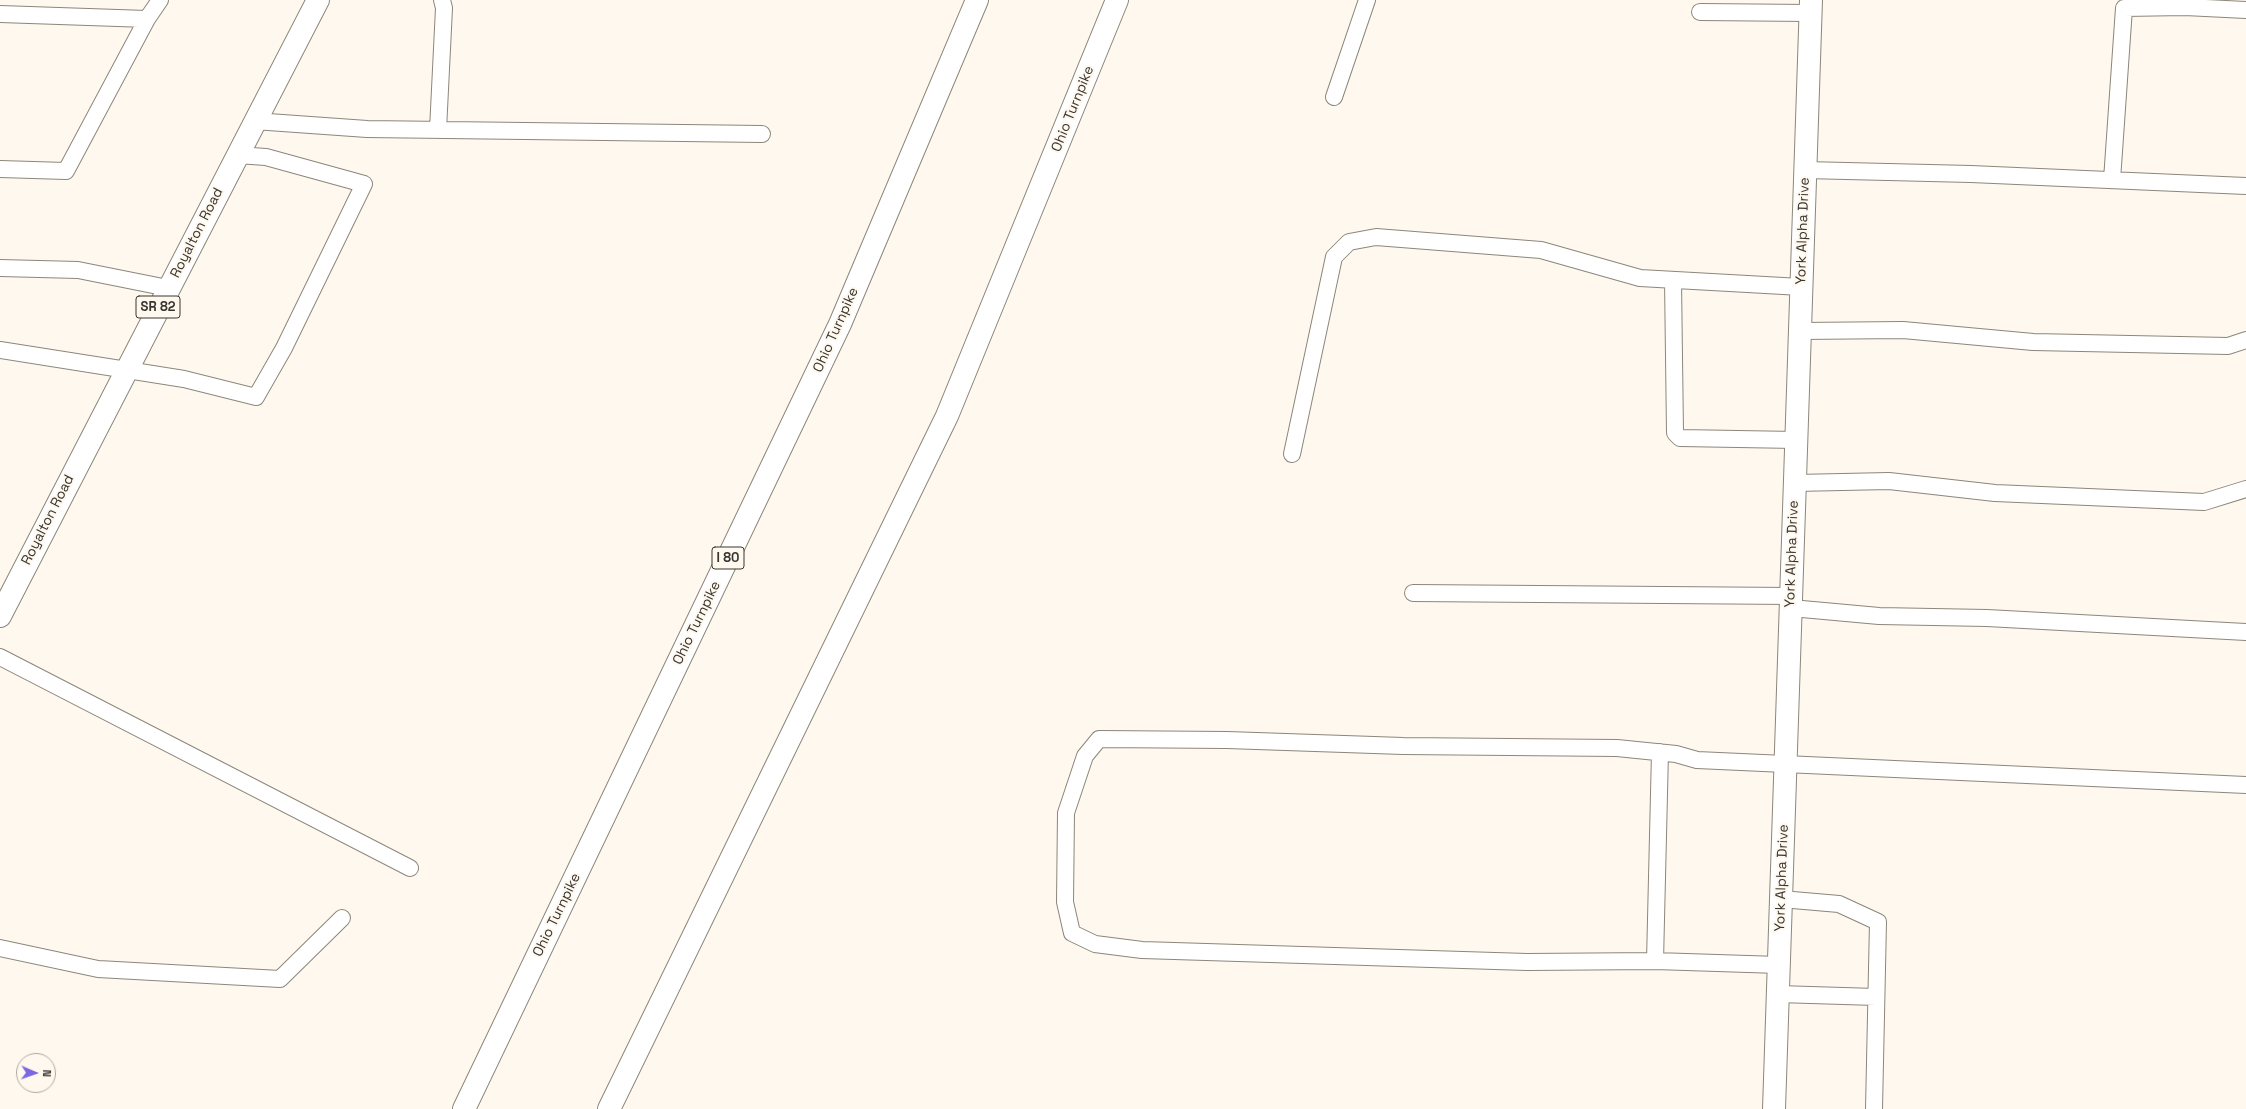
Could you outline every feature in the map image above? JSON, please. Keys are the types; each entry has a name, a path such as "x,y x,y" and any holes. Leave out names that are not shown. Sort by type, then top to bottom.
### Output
{"main road":[{"name":"Royalton Road","path":"0,616 254,121 318,0"},
{"name":"Ohio Turnpike","path":"464,1109 840,324 977,0"},
{"name":"Ohio Turnpike","path":"609,1109 947,416 1117,0"},
{"name":"York Alpha Drive","path":"1774,1109 1810,7"}],"lane":[{"path":"0,169 66,171 147,19 160,0"},
{"path":"438,130 444,8 442,0"},
{"path":"1334,98 1367,0"},
{"path":"1700,12 1810,7"},
{"path":"2112,180 2124,8 2185,7 2246,10"},
{"path":"0,14 147,19"},
{"path":"254,121 367,129 762,134"},
{"path":"0,350 184,378 256,397 284,348 364,184 266,156 237,155"},
{"path":"1805,170 1971,174 2246,186"},
{"path":"1292,454 1334,257 1349,242 1376,237 1541,250 1640,278 1801,287"},
{"path":"0,268 78,270 168,288"},
{"path":"1673,280 1675,433 1680,438 1796,440"},
{"path":"1800,331 1903,330 2033,342 2228,346 2246,340"},
{"path":"1795,483 1889,481 1995,493 2204,502 2246,489"},
{"path":"1413,593 1791,602 1879,616 1987,618 2246,632"},
{"path":"0,656 410,868"},
{"path":"1779,965 1655,961 1527,962 1142,950 1095,944 1072,933 1065,902 1066,813 1085,756 1099,739 1227,740 1403,746 1610,748 1676,754 1697,760 2246,785"},
{"path":"1655,961 1660,752"},
{"path":"1782,899 1839,904 1878,922 1874,1109"},
{"path":"0,948 98,969 280,978 342,918"},
{"path":"1778,994 1876,997"}]}
